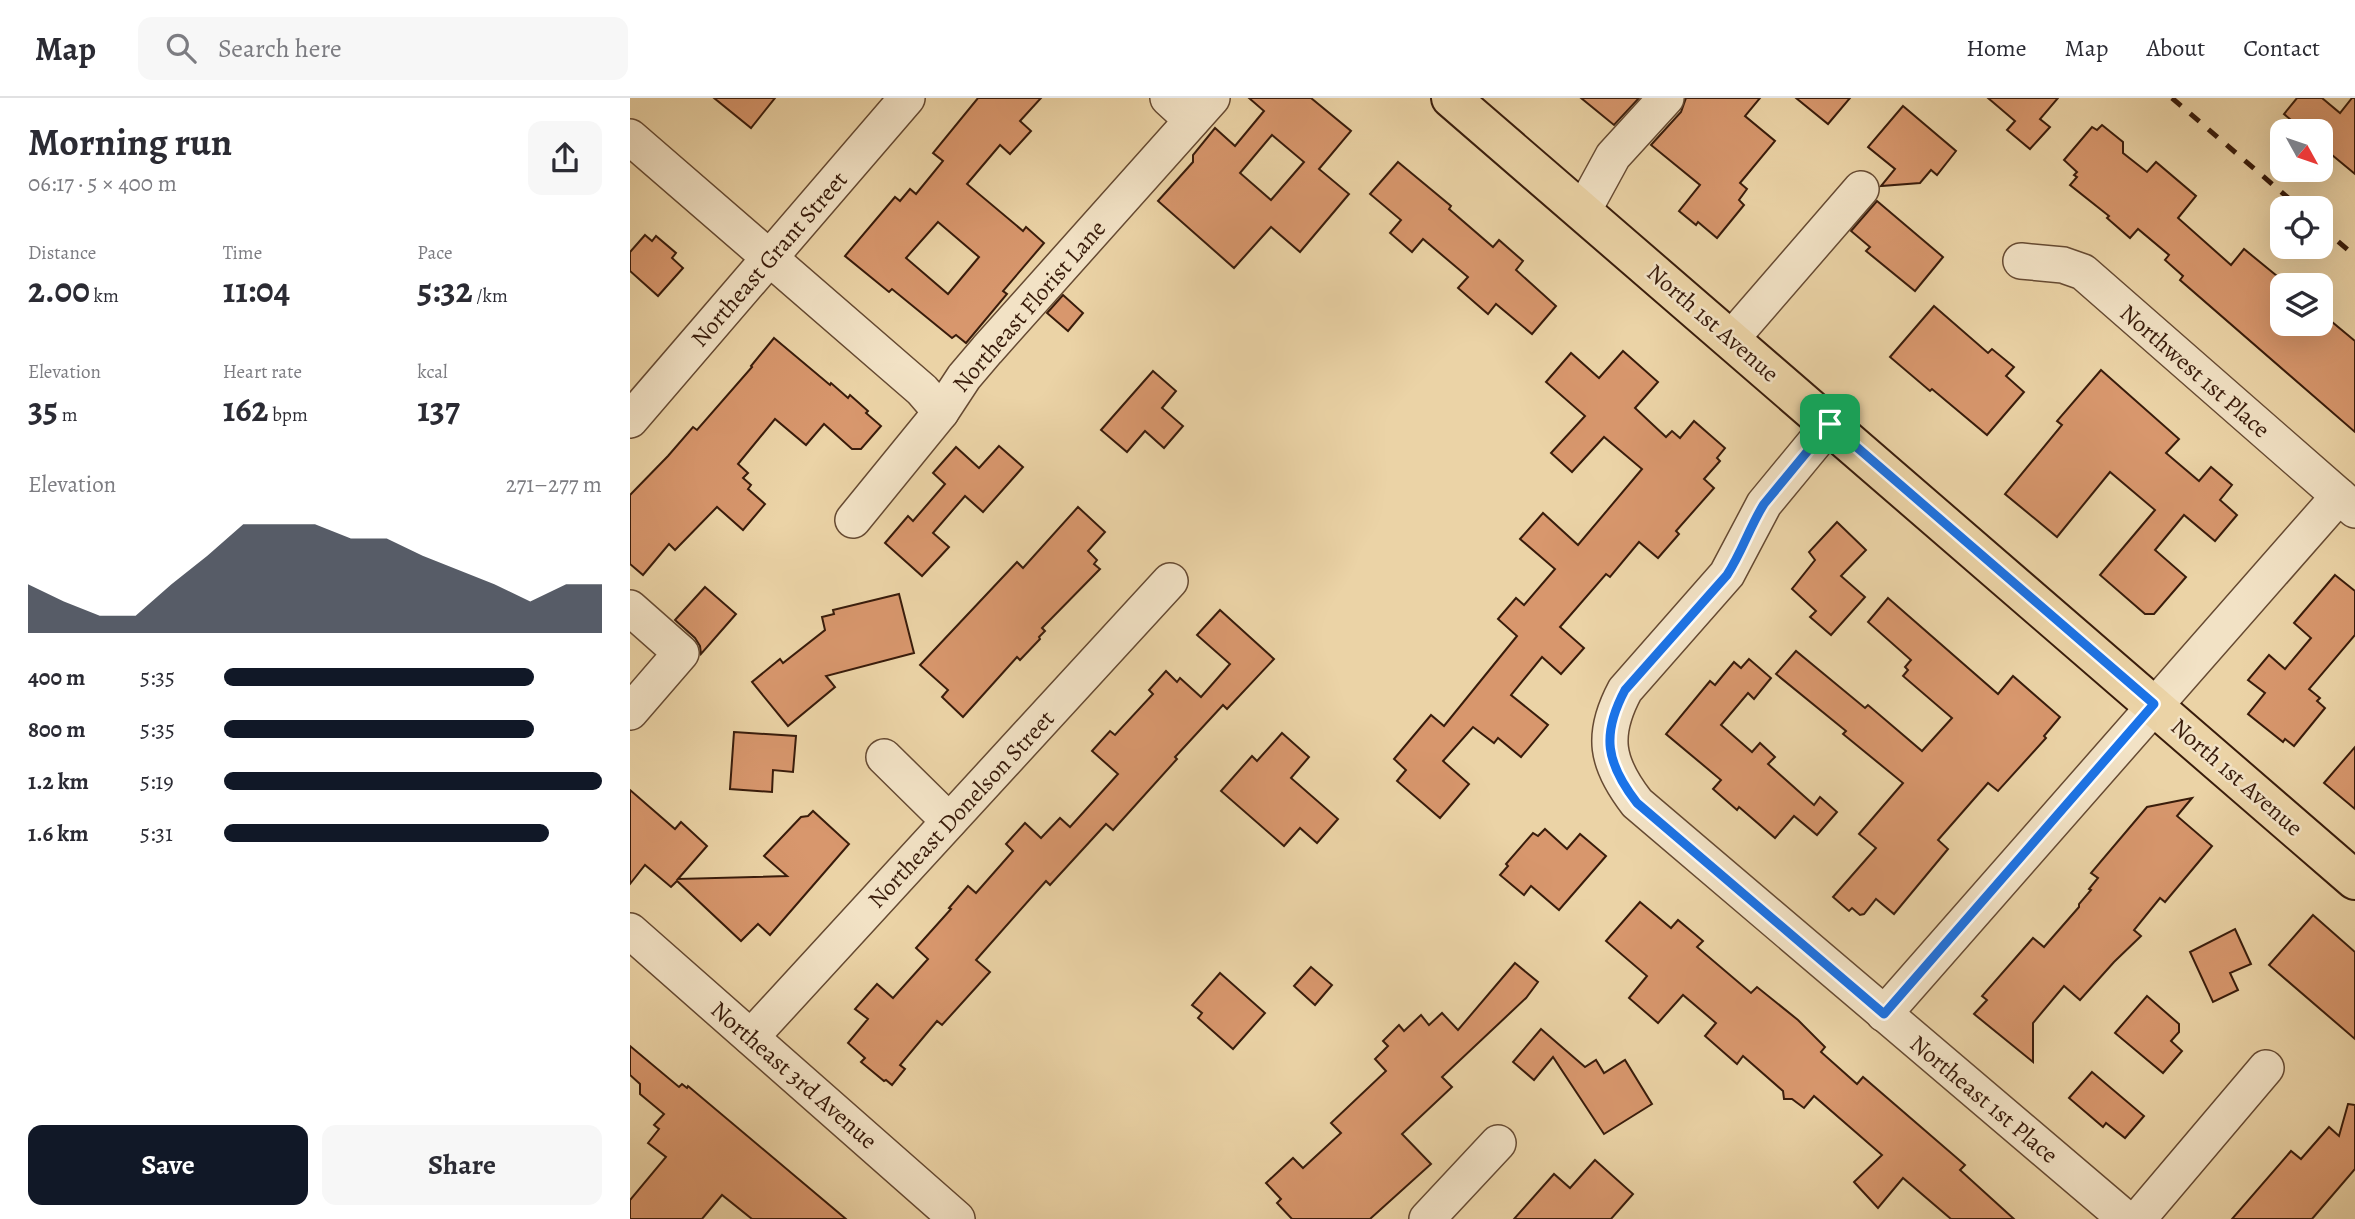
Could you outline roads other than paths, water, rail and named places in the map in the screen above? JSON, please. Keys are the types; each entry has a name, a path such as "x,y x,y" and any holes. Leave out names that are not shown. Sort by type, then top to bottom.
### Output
{"main road":[{"name":"North 1st Avenue","path":"1451,98 2355,880"}],"street":[{"name":"Northeast Grant Street","path":"630,420 907,98"},
{"path":"1583,211 1614,156 1666,98"},
{"name":"Northeast Florist Lane","path":"853,520 942,412 964,377 1191,105"},
{"path":"630,137 922,390 942,412"},
{"path":"1731,339 1861,189"},
{"name":"Northwest 1st Place","path":"2021,261 2063,265 2083,272 2347,503"},
{"name":"Northeast 1st Place","path":"1830,424 1764,504 1727,575 1625,690 1609,726 1614,765 1623,785 1637,803 2126,1219"},
{"path":"1884,1014 2154,704 2347,503"},
{"name":"Northeast Donelson Street","path":"751,1037 1170,581"},
{"path":"630,608 681,653 630,712"},
{"path":"884,757 949,821"},
{"name":"Northeast 3rd Avenue","path":"630,931 957,1219"},
{"path":"2138,1219 2266,1068"},
{"path":"1427,1219 1498,1143"}],"railway":[{"path":"2172,98 2286,196"},
{"path":"2333,237 2355,256"}]}
